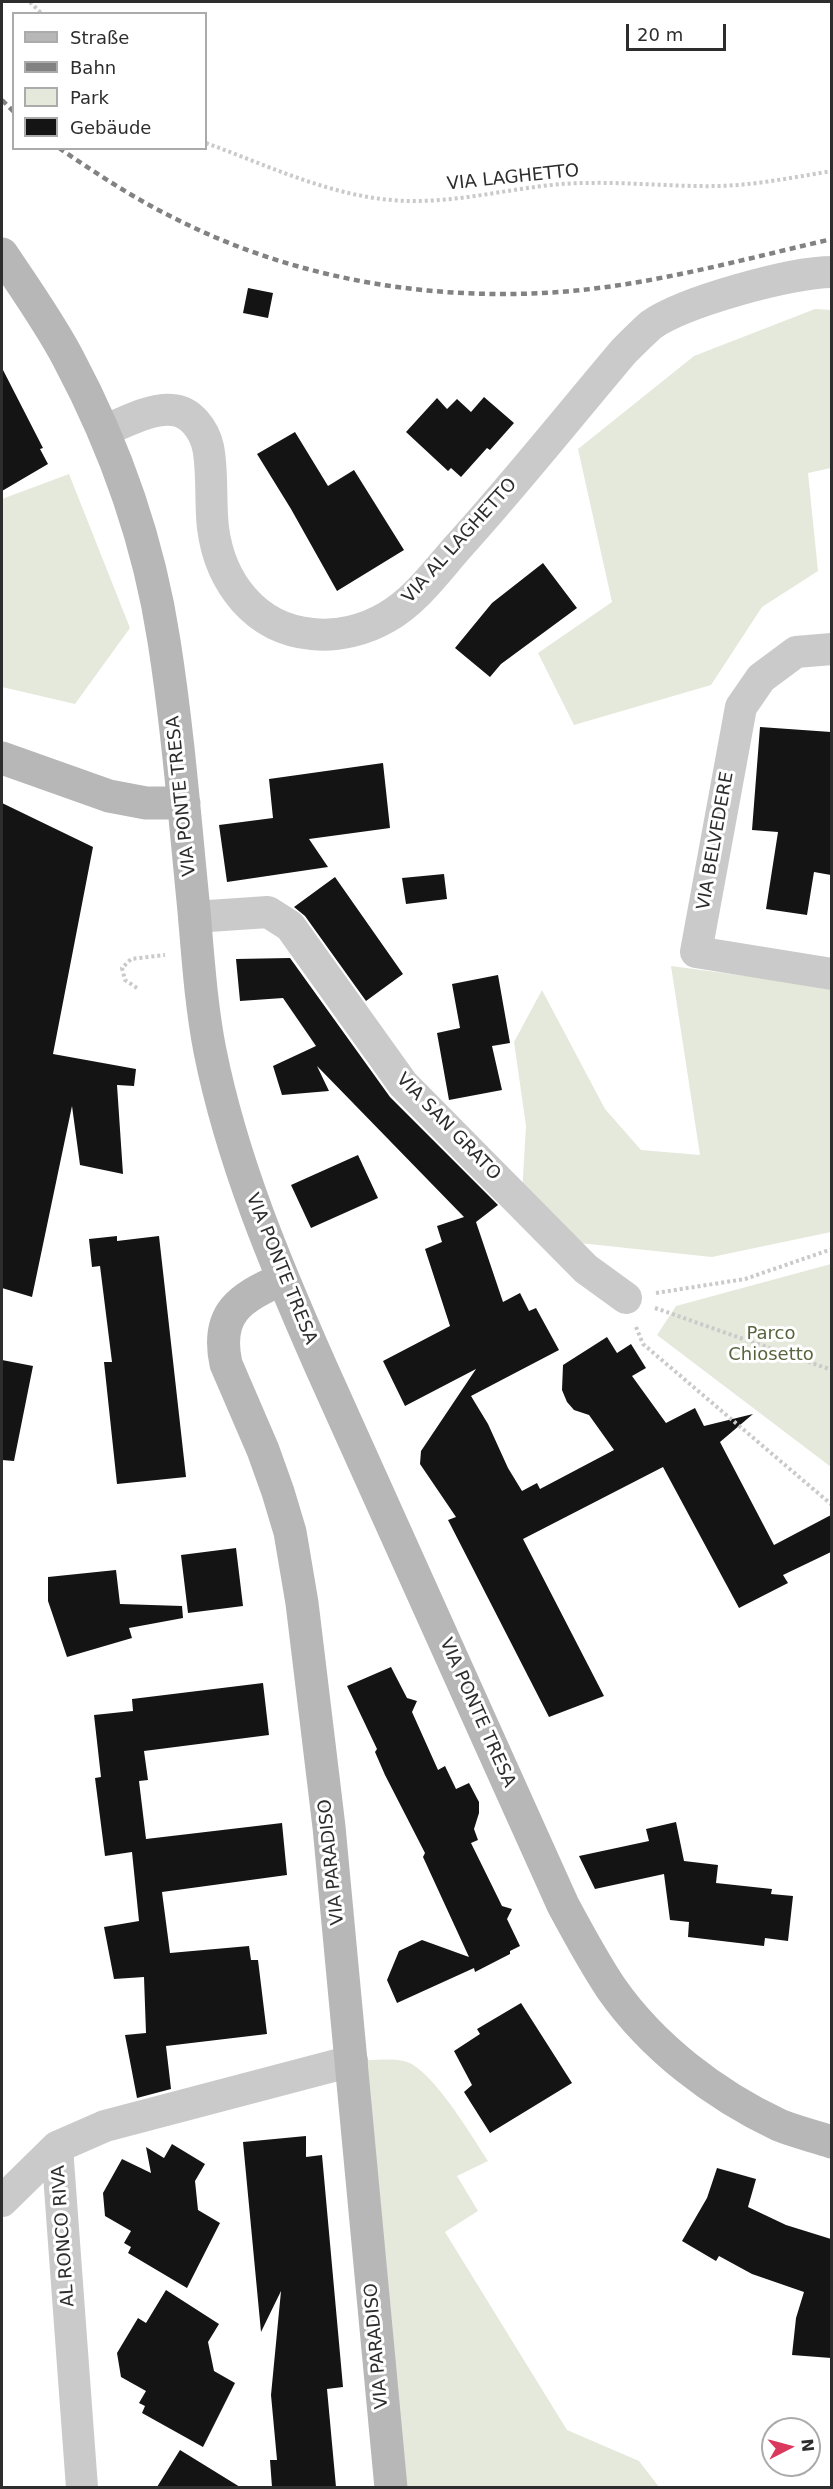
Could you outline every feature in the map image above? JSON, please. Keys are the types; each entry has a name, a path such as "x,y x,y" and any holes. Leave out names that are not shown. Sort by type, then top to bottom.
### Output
{"main road":[{"name":"VIA PONTE TRESA","path":"2,254 68,357 103,431 134,516 155,592 164,640 184,803 203,1011 221,1101 282,1279 563,1905 586,1949 612,1990 638,2022 706,2082 747,2108 782,2126 831,2142"},
{"path":"2,758 109,796 146,803 184,803"},
{"name":"VIA PARADISO","path":"282,1279 246,1297 230,1313 225,1326 223,1350 226,1364 263,1450 290,1532 302,1603 329,1827 390,2487"}],"street":[{"name":"VIA AL LAGHETTO","path":"103,431 159,411 179,412 192,419 200,428 207,445 216,548 225,574 239,595 262,617 293,632 315,635 356,630 387,617 411,600 624,351 652,324 686,309 765,282 831,272"},
{"name":"VIA BELVEDERE","path":"831,649 796,652 761,678 741,707 696,952 831,974"},
{"name":"VIA SAN GRATO","path":"194,917 268,912 290,926 403,1084 586,1269 626,1298"},
{"name":"AL RONCO RIVA","path":"82,2487 57,2147 105,2126 352,2061"},
{"path":"2,2201 57,2147"}],"path":[{"name":"VIA LAGHETTO","path":"207,143 311,183 403,201 447,199 585,183 719,186 831,171"},
{"path":"137,988 125,980 122,968 131,959 198,951"},
{"path":"626,1298 745,1279 831,1249"},
{"path":"626,1298 831,1370"},
{"path":"626,1298 643,1344 831,1505"}],"green space":[{"path":"815,309 832,310 831,468 808,473 818,571 762,607 711,685 574,725 538,653 612,602 578,449 694,356"},
{"path":"69,474 130,628 75,704 2,687 2,499"},
{"path":"671,966 831,987 831,1232 712,1257 579,1243 522,1194 526,1126 514,1042 542,990 605,1109 641,1150 700,1155"},
{"name":"Parco Chiosetto","path":"832,1264 831,1467 657,1335 676,1306"},
{"path":"388,2059 407,2062 428,2078 462,2121 488,2161 457,2176 478,2211 445,2232 567,2430 639,2461 659,2487 391,2487 352,2061"}],"building":[{"path":"248,288 273,293 268,318 243,313"},
{"path":"2,368 43,448 40,449 48,464 2,491"},
{"path":"484,397 514,423 461,477 451,468 448,471 406,432 437,398 447,409 457,399 471,412"},
{"path":"295,432 328,486 354,470 404,550 337,591 257,454"},
{"path":"543,563 577,608 501,664 490,677 455,648 492,603"},
{"path":"760,727 831,732 831,875 814,872 807,915 766,909 778,832 752,830"},
{"path":"383,763 390,828 309,839 328,867 227,882 219,825 273,818 269,779"},
{"path":"2,803 93,847 53,1054 136,1069 134,1086 117,1085 123,1174 80,1165 72,1106 32,1297 2,1288"},
{"path":"444,874 447,899 406,904 402,878"},
{"path":"335,877 403,974 366,1001 305,916 294,907"},
{"path":"290,958 390,1097 498,1205 476,1222 503,1302 520,1293 529,1311 536,1308 559,1350 471,1396 522,1491 537,1483 540,1489 614,1450 589,1415 574,1410 567,1402 562,1390 563,1365 607,1337 617,1353 631,1344 646,1368 632,1376 666,1423 695,1408 704,1426 753,1414 720,1442 774,1545 831,1515 831,1552 783,1575 788,1583 739,1608 663,1467 523,1539 604,1696 549,1717 448,1520 456,1517 420,1464 421,1451 476,1369 405,1406 383,1361 450,1326 425,1249 442,1242 437,1226 464,1217 317,1066 329,1091 282,1095 273,1066 316,1046 283,998 240,1001 236,959"},
{"path":"498,975 510,1043 492,1046 502,1090 449,1100 437,1033 460,1028 452,984"},
{"path":"358,1155 378,1198 311,1228 291,1185"},
{"path":"117,1236 117,1241 159,1236 186,1477 117,1484 104,1362 112,1362 100,1266 92,1267 89,1239"},
{"path":"2,1360 33,1366 14,1461 2,1460"},
{"path":"236,1548 243,1606 188,1613 181,1555"},
{"path":"116,1570 120,1604 182,1606 183,1618 129,1628 132,1638 67,1657 48,1601 48,1577"},
{"path":"391,1667 407,1698 417,1701 412,1712 438,1770 445,1766 456,1789 469,1783 479,1802 479,1813 474,1829 478,1840 471,1843 502,1906 512,1909 507,1919 520,1946 510,1951 510,1954 475,1972 474,1968 397,2003 387,1980 399,1951 422,1940 469,1957 423,1857 425,1853 385,1775 375,1752 377,1749 347,1686"},
{"path":"263,1683 269,1735 144,1751 148,1780 139,1781 146,1839 282,1823 287,1875 162,1892 170,1953 249,1946 251,1960 258,1960 267,2034 166,2046 171,2089 137,2098 125,2035 146,2033 144,1977 114,1979 104,1927 139,1921 132,1852 105,1856 95,1778 101,1777 94,1715 133,1711 132,1699"},
{"path":"676,1822 684,1861 718,1865 716,1883 772,1889 771,1894 793,1896 788,1941 765,1938 764,1946 688,1937 689,1922 670,1920 664,1874 595,1889 579,1856 649,1841 646,1829"},
{"path":"521,2003 572,2083 490,2133 464,2092 472,2085 454,2051 480,2034 477,2029"},
{"path":"306,2136 306,2157 322,2155 343,2387 327,2389 336,2487 272,2487 270,2460 277,2460 271,2395 281,2291 261,2332 243,2142"},
{"path":"172,2144 205,2164 195,2181 198,2210 220,2223 187,2288 128,2253 131,2247 124,2243 131,2231 105,2216 103,2193 122,2159 151,2173 146,2147 164,2158"},
{"path":"717,2168 756,2179 748,2207 786,2225 831,2239 831,2358 792,2355 796,2318 804,2292 752,2274 719,2256 716,2261 682,2241 707,2198"},
{"path":"166,2290 219,2324 208,2342 214,2371 235,2383 203,2447 142,2413 145,2406 139,2403 146,2391 121,2377 117,2353 138,2318 146,2323"},
{"path":"180,2450 240,2487 157,2487"}],"railway":[{"path":"2,100 12,110"},
{"path":"62,150 146,203 223,241 272,259 323,273 426,290 478,294 530,294 582,290 676,275 832,239"}]}
